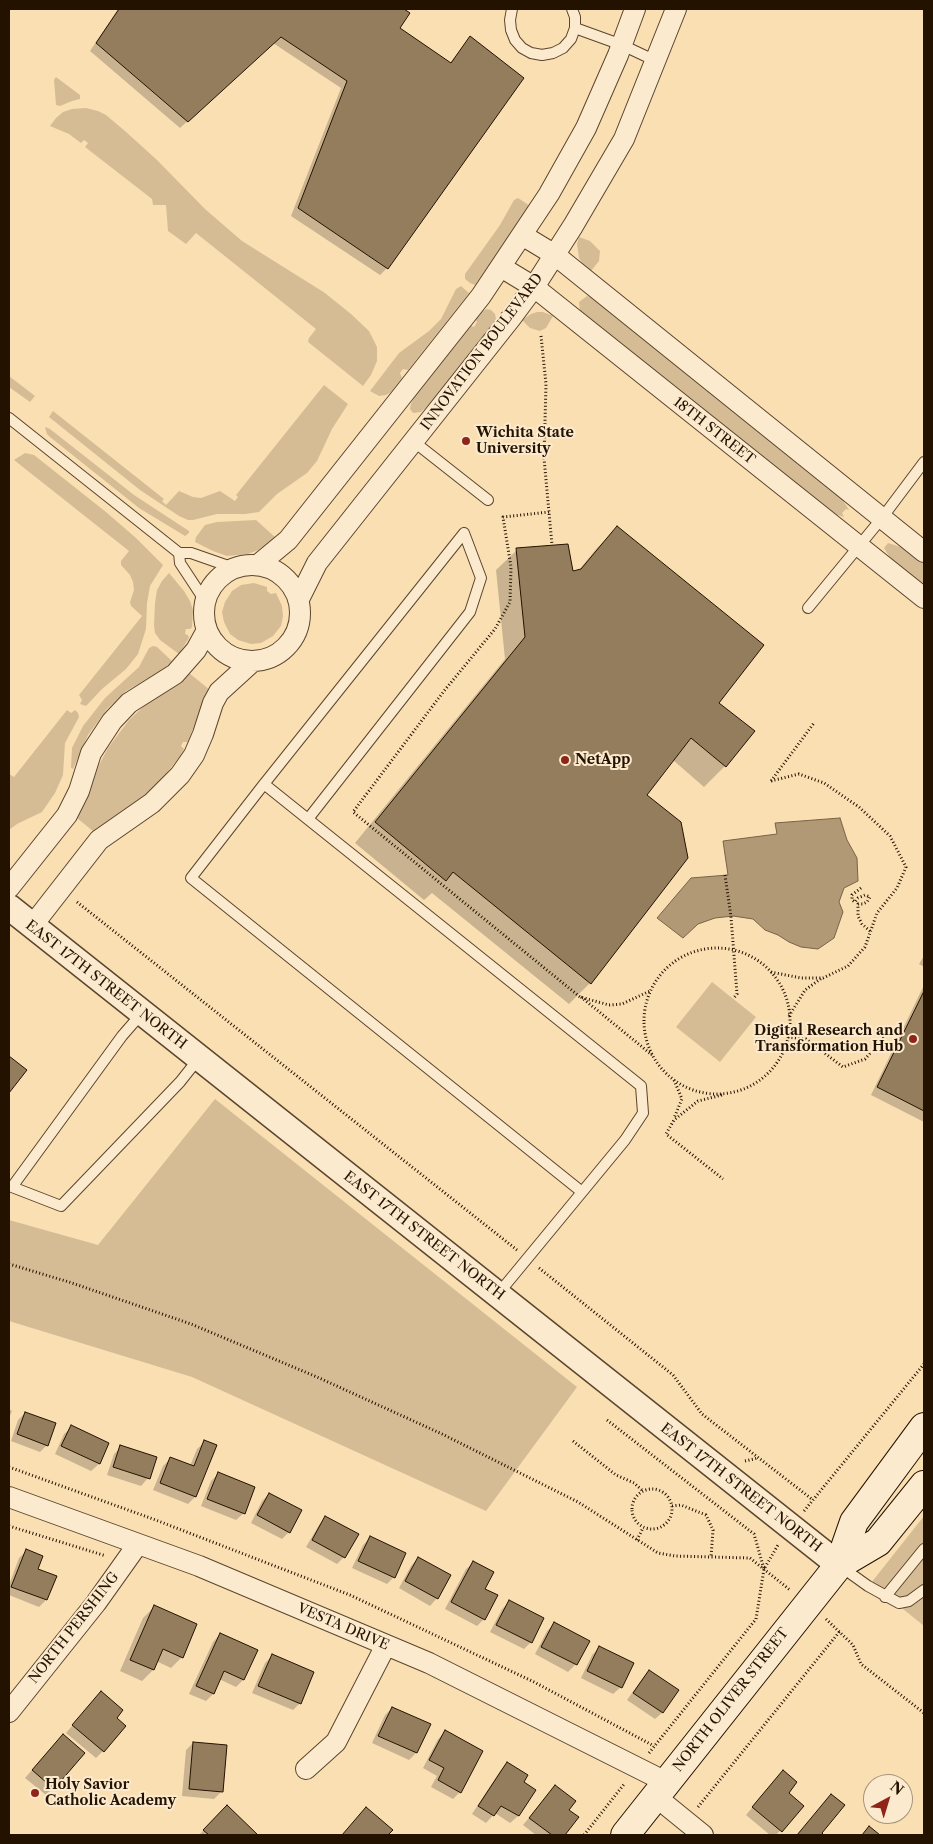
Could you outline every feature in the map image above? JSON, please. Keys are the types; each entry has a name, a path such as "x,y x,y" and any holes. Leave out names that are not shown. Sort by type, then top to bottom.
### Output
{"main road":[{"name":"NORTH OLIVER STREET","path":"625,1835 839,1565 854,1522 924,1426"},
{"name":"NORTH OLIVER STREET","path":"839,1565 878,1542 924,1484"}],"street":[{"path":"259,564 288,540 481,296 501,267 549,194 586,128 622,45 635,9"},
{"name":"INNOVATION BOULEVARD","path":"207,630 212,640 230,656 253,661 268,659 281,652 292,642 300,621 299,599 317,563 534,288 603,177 624,139 676,9"},
{"path":"522,235 555,255 924,552"},
{"name":"18TH STREET","path":"501,267 534,288 924,598"},
{"path":"9,888 68,815 80,790 91,753 112,721 129,703 175,674 196,650 207,630 204,611 205,601 215,581 224,573 234,568 246,564 259,564 272,568 284,576 293,586 299,599"},
{"name":"INNOVATION BOULEVARD","path":"32,926 99,840 152,803 180,775 194,755 213,703 219,692 253,661"},
{"name":"EAST 17TH STREET NORTH","path":"9,907 839,1565"},
{"name":"VESTA DRIVE","path":"9,1497 199,1566 429,1663 637,1768 661,1789 687,1822 703,1835"},
{"name":"NORTH PERSHING","path":"9,1712 96,1603 138,1544"},
{"path":"306,1769 336,1742 386,1645"}],"lane":[{"path":"511,9 510,30 515,40 522,48 542,55 553,53 563,48 571,39 575,28 575,17 572,9"},
{"path":"575,28 622,45 656,61"},
{"path":"9,418 179,552 191,553 234,568"},
{"path":"413,442 488,500"},
{"path":"808,608 860,546 924,462"},
{"path":"308,819 470,612 481,578 464,533 191,878 582,1192"},
{"path":"179,552 180,563 205,601"},
{"path":"264,784 641,1086 643,1112 625,1140 498,1295"},
{"path":"142,1013 122,1036 12,1187 62,1206 174,1089 199,1058"},
{"path":"885,1597 924,1549"},
{"path":"839,1565 885,1597 899,1603 909,1601 924,1590"}],"path":[{"path":"541,336 546,384 544,458 552,545"},
{"path":"549,512 503,517 511,567 510,602 496,629 444,690 354,812 652,1055"},
{"path":"789,1016 805,990 823,978 848,966 865,947 877,913 897,888 906,867 890,836 859,806 824,783 799,774 771,781 814,723"},
{"path":"725,875 731,917 737,994 734,999"},
{"path":"860,888 852,895 852,900 855,902 858,898 865,895 870,897 867,902 858,904 858,916 862,924 871,932"},
{"path":"76,901 673,1375 702,1414 813,1500"},
{"path":"674,1120 698,1101 728,1093 748,1087 766,1075 780,1058 788,1038 789,1016 784,993 770,972 759,962 733,950 717,948 700,950 670,964 659,976 650,991 645,1006 646,1040 652,1055 662,1069 674,1080 690,1089 709,1093 728,1093"},
{"path":"770,972 801,978 823,978"},
{"path":"580,996 609,1005 622,1004 650,991"},
{"path":"788,1038 806,1039 843,1067 865,1059 891,1029"},
{"path":"674,1080 682,1099 666,1134 723,1179"},
{"path":"9,1264 69,1282 191,1324 317,1377 442,1434 578,1502 658,1553 675,1556 750,1558 785,1586"},
{"path":"803,1512 924,1364"},
{"path":"607,1420 754,1534 764,1569"},
{"path":"573,1442 616,1475 634,1482 643,1491"},
{"path":"9,1467 154,1518 350,1595 534,1682 654,1746"},
{"path":"649,1489 662,1491 667,1495 672,1506 672,1512 667,1524 656,1529 643,1528 634,1518 632,1506 634,1500 643,1491 649,1489"},
{"path":"672,1506 681,1505 706,1515 713,1530 710,1557"},
{"path":"9,1526 109,1557"},
{"path":"637,1540 643,1528"},
{"path":"584,1835 756,1619 764,1569 779,1543"},
{"path":"833,1625 853,1645 861,1664 924,1713"},
{"path":"687,1822 840,1631"}],"shaded area":[{"path":"56,77 80,95 80,99 60,106 56,105 54,80"},
{"path":"86,108 106,115 125,131 157,160 205,209 242,241 325,293 369,331 377,347 377,361 371,375 363,386 308,342 316,329 196,233 186,244 168,231 166,205 153,205 152,199 85,147 88,143 84,140 81,143 69,134 50,126 63,112"},
{"path":"518,198 530,206 475,285 470,283 465,279 465,274 500,225 514,200"},
{"path":"579,237 590,241 600,251 599,261 591,271 579,258 577,244"},
{"path":"461,286 469,293 408,370 403,369 400,373 402,378 391,392 379,396 370,391 399,353 429,331 441,319 456,289"},
{"path":"587,296 593,298 842,499 849,510 846,509 842,513 844,517 835,514 580,311 579,302"},
{"path":"487,309 495,314 496,319 493,326 432,402 421,412 413,413 410,409 411,404 418,390 469,325 474,327 477,322 475,319 480,312"},
{"path":"537,312 553,316 546,328 540,331 530,328 522,320"},
{"path":"9,376 35,396 30,402 9,387"},
{"path":"324,385 348,404 332,429 317,461 307,473 277,494 259,512 245,514 217,514 193,520 179,516 140,490 49,417 53,411 164,499 162,501 166,505 179,491 201,498 220,491 235,501 238,497 236,495"},
{"path":"45,427 134,495 189,531 189,533 185,536 139,508 50,437"},
{"path":"25,453 34,455 106,512 163,565 150,586 146,629 138,654 126,669 102,689 86,706 80,704 82,700 79,695 142,616 131,606 130,602 134,590 133,582 130,575 121,565 121,561 129,551 14,460"},
{"path":"256,520 275,537 258,550 248,554 227,556 195,542 196,537 205,525 217,522"},
{"path":"888,543 904,548 924,564 924,588 896,565 884,548"},
{"path":"169,573 184,591 193,610 192,627 186,629 185,634 189,638 179,654 160,640 155,633 154,625 157,590"},
{"path":"254,583 267,587 267,591 271,594 276,593 282,606 283,616 281,626 273,636 261,643 251,644 238,640 230,634 224,622 222,612 225,602 232,591 241,585"},
{"path":"157,647 172,661 163,670 126,691 107,709 88,735 73,769 71,768 72,748 83,726 105,698 139,667 149,648"},
{"path":"189,673 210,690 202,703 188,742 183,742 181,746 184,749 180,756 148,793 94,832 77,818 108,748 129,720 144,706"},
{"path":"67,710 71,713 75,710 79,717 65,743 63,775 55,793 42,812 9,830 9,774 14,777"},
{"path":"840,818 847,840 857,858 858,881 844,888 839,902 843,912 834,938 818,949 801,947 789,942 765,930 753,919 733,916 715,918 698,924 683,938 657,918 691,878 728,875 723,841 777,834 775,823"},
{"path":"712,982 756,1017 720,1062 676,1027"},
{"path":"215,1099 577,1387 486,1511 192,1377 9,1321 9,1220 98,1245"},
{"path":"924,1516 924,1626 871,1583"}],"building":[{"path":"119,9 404,9 410,13 400,28 451,63 470,36 524,78 388,269 298,208 347,81 281,37 188,122 96,43"},
{"path":"617,526 764,645 719,703 755,731 726,767 691,738 647,795 681,822 688,858 591,984 453,872 446,881 375,822 525,637 516,548 568,544 573,571 581,569"},
{"name":"Digital Research and Transformation Hub","path":"924,991 924,1111 877,1087"},
{"path":"9,1056 27,1070 9,1093"},
{"path":"25,1412 56,1423 48,1446 17,1434"},
{"path":"71,1425 109,1443 100,1464 61,1446"},
{"path":"204,1440 217,1445 196,1497 160,1483 170,1457 194,1466"},
{"path":"120,1445 157,1457 150,1479 113,1467"},
{"path":"218,1472 255,1487 245,1514 207,1499"},
{"path":"269,1493 302,1510 290,1533 257,1515"},
{"path":"325,1516 359,1534 345,1558 312,1540"},
{"path":"370,1536 406,1553 395,1578 358,1561"},
{"path":"26,1549 43,1556 38,1569 57,1576 47,1600 11,1587"},
{"path":"418,1557 451,1575 438,1599 405,1581"},
{"path":"473,1561 494,1572 485,1589 498,1595 485,1620 451,1602"},
{"path":"509,1600 544,1618 532,1643 496,1625"},
{"path":"154,1605 197,1624 183,1658 163,1649 154,1670 130,1660"},
{"path":"554,1622 590,1641 577,1665 541,1647"},
{"path":"220,1633 258,1650 244,1680 224,1671 214,1694 196,1686"},
{"path":"599,1646 634,1663 622,1688 587,1671"},
{"path":"272,1654 314,1672 301,1704 258,1686"},
{"path":"649,1670 679,1690 663,1713 633,1693"},
{"path":"101,1691 123,1710 117,1718 126,1726 104,1752 72,1725"},
{"path":"392,1707 431,1724 417,1753 378,1736"},
{"path":"445,1730 483,1751 461,1793 438,1780 444,1768 429,1760"},
{"path":"63,1734 85,1753 54,1789 32,1770"},
{"path":"193,1742 227,1745 223,1792 189,1789"},
{"path":"507,1762 528,1775 524,1782 536,1790 519,1816 501,1806 494,1816 478,1806"},
{"path":"783,1770 797,1782 789,1793 804,1806 782,1832 752,1807"},
{"path":"555,1785 576,1801 569,1810 579,1817 565,1835 552,1835 529,1818"},
{"path":"831,1794 845,1805 822,1833 824,1835 797,1835"},
{"path":"227,1805 258,1835 209,1835 203,1830"},
{"path":"366,1807 393,1830 388,1835 342,1835"},
{"path":"869,1826 880,1835 862,1835"}],"place":[{"name":"Wichita State University","path":"466,441"},
{"name":"NetApp","path":"565,760"},
{"name":"Digital Research and Transformation Hub","path":"913,1039"},
{"name":"Holy Savior Catholic Academy","path":"35,1793"}]}
